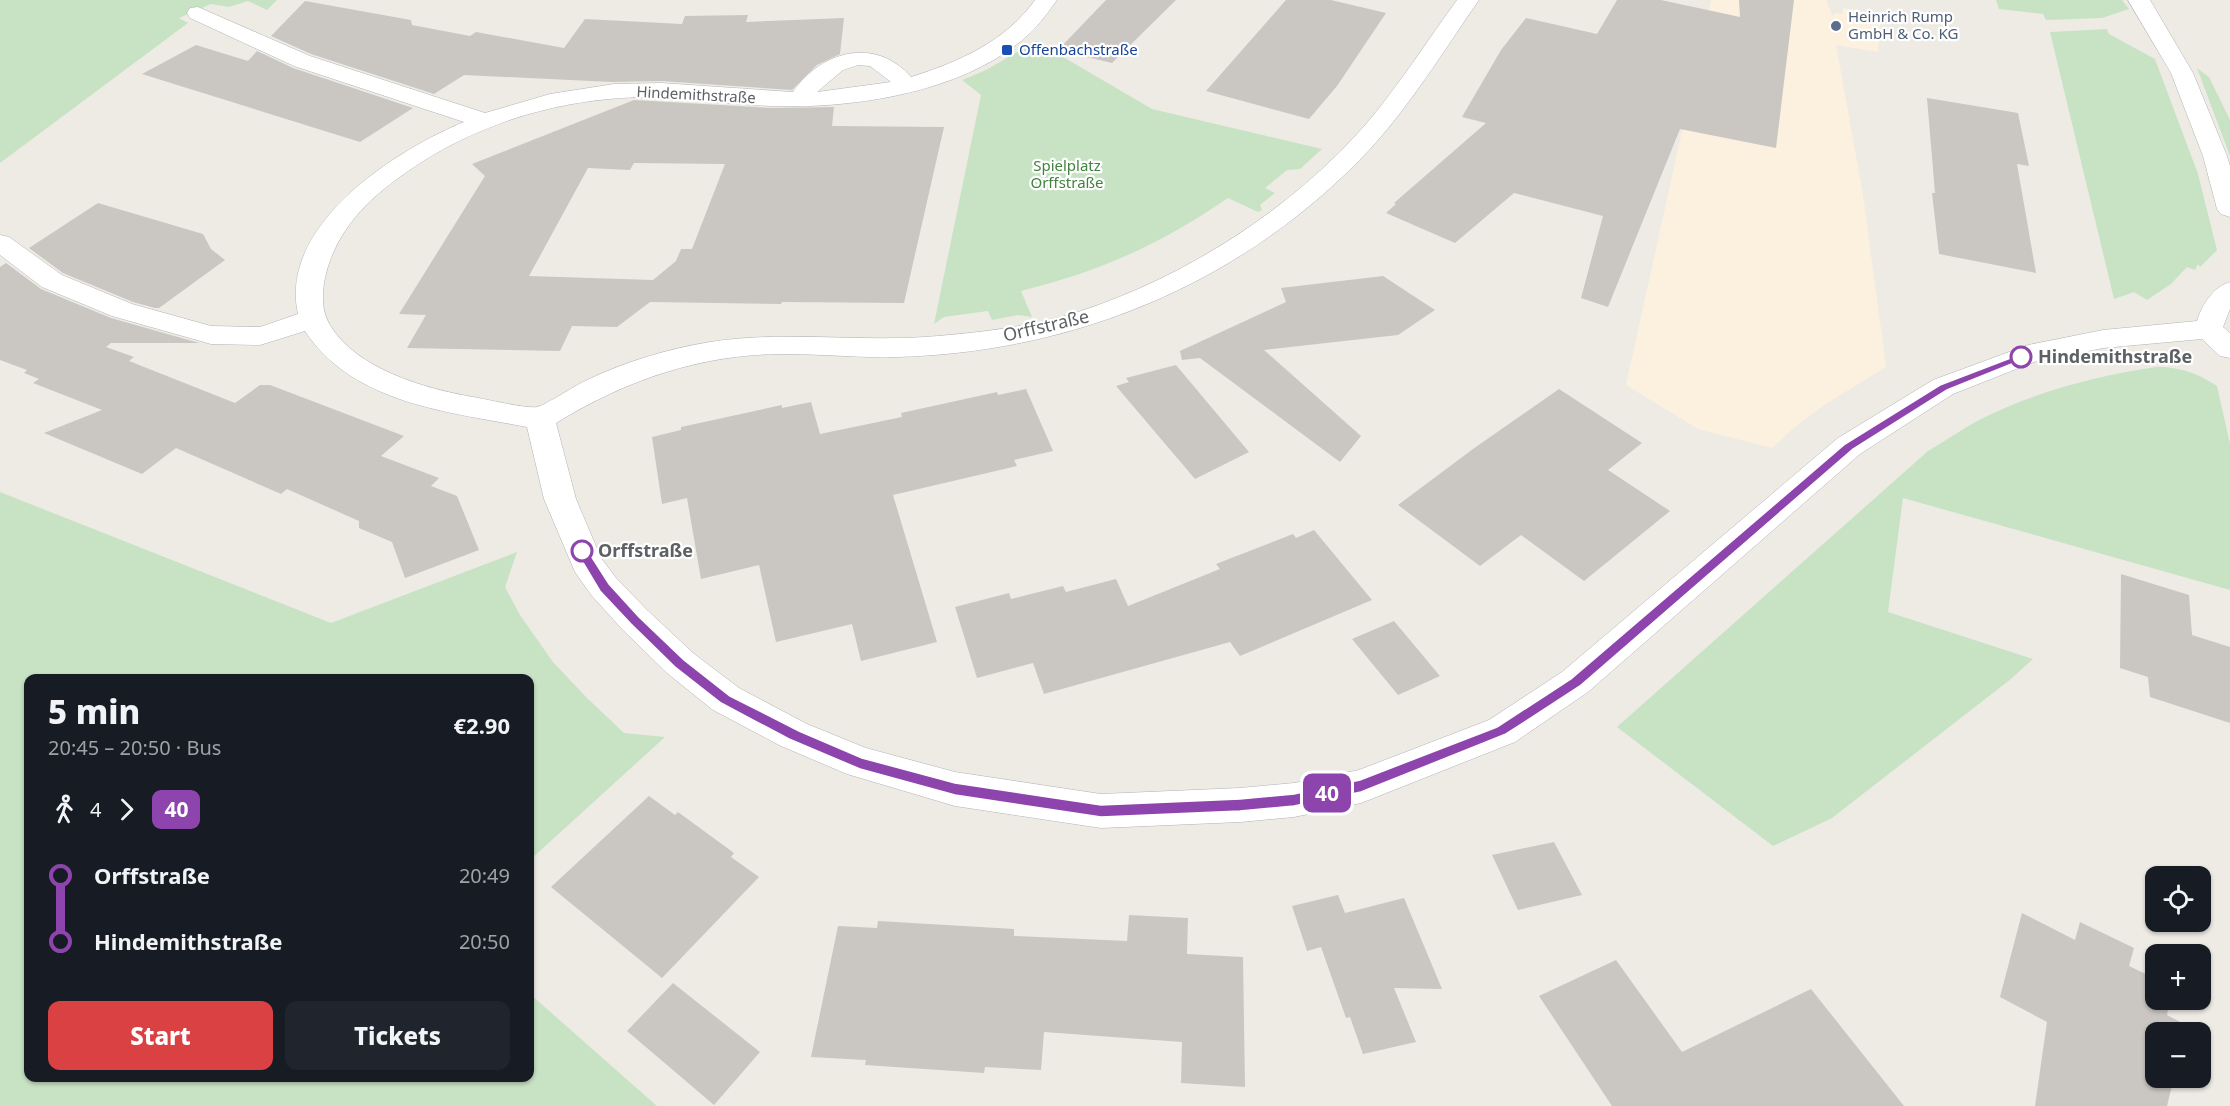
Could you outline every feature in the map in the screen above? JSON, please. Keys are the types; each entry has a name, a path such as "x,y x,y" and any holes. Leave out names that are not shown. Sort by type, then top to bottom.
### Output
{"street":[{"name":"Hindemithstraße","path":"311,319 309,306 311,279 324,239 365,192 386,175 443,139 486,121 549,102 586,94 625,91 695,92 767,99 860,93 906,85 980,57 1015,34 1031,20 1046,0"},
{"path":"2139,0 2182,73 2215,156 2230,208"},
{"name":"Orffstraße","path":"540,419 572,399 664,359 768,345 850,348 955,344 1086,318 1135,299 1206,266 1273,220 1330,173 1377,124 1454,9"},
{"path":"198,13 302,62 486,121"},
{"path":"0,243 52,281 122,310 211,335 260,336 278,332 311,319 327,343 372,377 397,389 540,419 560,499 588,563 604,587 680,663 734,704 794,735 860,763 955,789 1101,811 1240,805 1294,800 1361,786 1502,730 1575,682 1849,446 1943,387 2028,354 2103,339 2219,339 2214,311 2230,291"}],"shaded area":[{"path":"1711,0 1826,0 1833,17 1834,13 1843,14 1843,8 1881,15 1878,52 1836,45 1863,195 1886,367 1824,405 1772,448 1698,429 1626,385"}],"green space":[{"path":"0,0 277,0 267,10 248,1 229,7 211,4 179,18 188,23 0,163"},
{"path":"1996,0 2122,0 2129,9 2102,18 2046,20 2043,14 1999,9"},
{"path":"2107,29 2109,34 2155,59 2198,174 2217,250 2200,267 2198,264 2195,270 2187,267 2171,284 2147,300 2134,292 2114,299 2050,32"},
{"name":"Spielplatz Orffstraße","path":"1036,41 1152,109 1322,149 1300,169 1287,170 1265,188 1275,193 1260,205 1262,210 1258,212 1228,198 1178,230 1129,255 1077,275 1021,291 1032,317 1018,315 992,320 988,311 944,317 934,324 981,95 962,80 986,70"},
{"path":"2197,68 2209,77 2230,120 2230,156"},
{"path":"2156,367 2188,372 2217,386 2230,444 2230,590 1903,498 1888,612 2033,659 2011,679 1832,818 1773,846 1617,727 1928,451 1979,420 2021,401 2088,380"},
{"path":"0,492 331,623 517,552 505,587 520,615 553,662 624,733 665,737 534,856 534,674 24,674 24,1082 534,1082 534,998 657,1106 0,1106"}],"building":[{"path":"1106,0 1176,0 1112,63 1058,50"},
{"path":"1286,0 1331,0 1386,13 1337,86 1309,119 1206,91"},
{"path":"1617,0 1661,0 1740,17 1739,0 1794,0 1776,148 1680,129 1608,307 1581,298 1603,216 1514,193 1455,243 1386,213 1396,204 1394,203 1486,123 1462,117 1501,50 1526,18 1597,34"},
{"path":"305,1 411,20 412,25 470,36 476,32 564,48 585,19 682,24 685,16 748,15 746,22 844,18 840,54 817,65 792,90 661,81 612,82 464,75 434,94 311,54 271,36"},
{"path":"196,45 248,61 257,51 293,68 413,108 360,142 142,74"},
{"path":"1927,98 2018,113 2029,166 2017,164 2036,273 1939,254 1932,193 1935,193"},
{"path":"634,100 772,108 834,107 832,126 944,127 904,303 650,302 617,327 572,326 560,351 407,348 426,315 399,314 485,176 472,164","holes":["634,163 725,164 692,249 681,249 676,261 653,280 529,276 588,168 630,170"]},
{"path":"98,203 203,234 211,249 225,260 159,308 155,308 133,302 63,273 29,248"},
{"path":"6,263 41,289 111,318 199,343 111,343 106,347 134,357 129,361 235,403 260,385 270,385 404,436 381,456 439,478 431,486 457,496 479,550 405,578 392,542 359,528 359,521 287,489 281,494 176,448 142,474 44,433 102,410 33,383 39,379 24,373 27,370 0,360 0,267"},
{"path":"1383,276 1435,310 1398,335 1264,350 1361,436 1340,462 1200,358 1182,360 1180,351 1286,302 1281,288"},
{"path":"1176,365 1249,452 1195,479 1116,386 1129,382 1126,378"},
{"path":"1026,389 1053,451 1014,460 1017,466 893,495 937,642 861,661 852,624 776,642 759,565 701,579 687,498 662,504 652,437 681,430 681,427 782,405 782,408 811,402 820,434 902,417 901,413 997,392 998,395"},
{"path":"1559,389 1642,443 1608,470 1670,511 1584,581 1521,535 1480,566 1398,505 1473,449"},
{"path":"1314,530 1372,600 1240,656 1230,642 1044,694 1033,663 977,678 955,607 1009,593 1011,599 1063,586 1066,592 1116,579 1128,606 1220,569 1216,564 1293,534 1296,538"},
{"path":"2121,574 2189,595 2192,635 2230,647 2230,723 2150,697 2148,677 2120,668"},
{"path":"1394,621 1440,676 1398,695 1352,639"},
{"path":"649,796 675,815 678,812 734,853 731,857 759,877 662,978 551,887"},
{"path":"1554,842 1582,895 1518,910 1492,855"},
{"path":"1338,895 1345,913 1404,898 1442,989 1394,988 1416,1042 1363,1054 1350,1017 1346,1018 1321,947 1307,951 1292,906"},
{"path":"2022,913 2075,940 2080,922 2134,948 2129,966 2145,974 2145,1010 2168,1010 2167,1015 2180,1022 2145,1022 2145,1088 2171,1088 2167,1106 2035,1106 2047,1022 2000,997"},
{"path":"1129,915 1188,918 1187,954 1243,957 1245,1087 1181,1083 1182,1042 1044,1032 1041,1070 985,1067 984,1073 865,1065 866,1060 811,1057 838,926 877,928 878,921 1014,929 1014,936 1127,941"},
{"path":"1616,960 1682,1052 1811,989 1904,1106 1612,1106 1539,996"},
{"path":"673,983 760,1052 714,1105 627,1031"}],"bus line":[{"name":"40","path":"582,551 604,587 635,620 680,663 726,699 794,735 860,763 955,789 1101,811 1240,805 1294,800 1361,786 1502,730 1575,682 1849,446 1943,387 2021,357"}],"place":[{"name":"Heinrich Rump GmbH & Co. KG","path":"1836,26"},
{"name":"Offenbachstraße","path":"1007,50"},
{"name":"Hindemithstraße","path":"2021,357"},
{"name":"Orffstraße","path":"582,551"}]}
